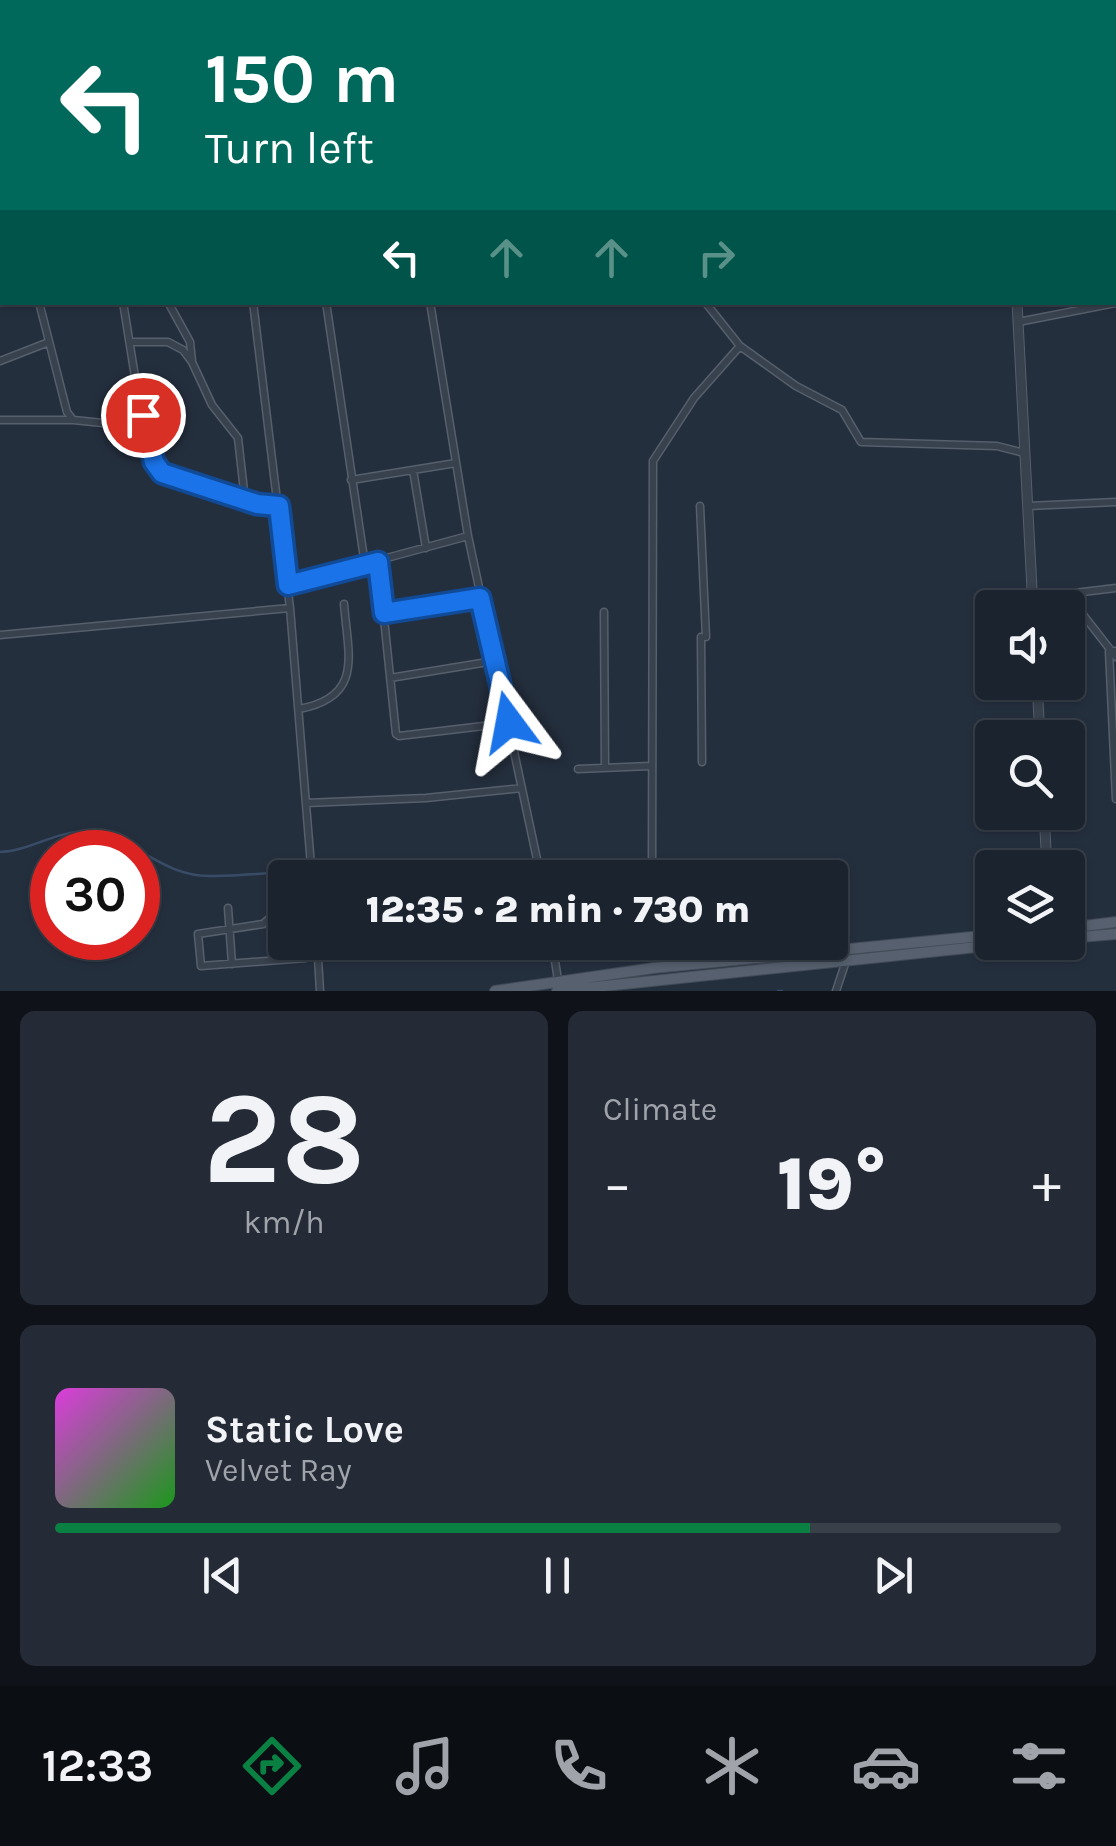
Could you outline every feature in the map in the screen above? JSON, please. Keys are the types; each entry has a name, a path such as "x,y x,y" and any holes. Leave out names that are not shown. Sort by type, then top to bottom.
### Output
{"main road":[{"path":"1085,926 1116,922"},
{"path":"1085,937 1116,934"},
{"path":"496,991 975,937"},
{"path":"557,986 592,988 664,972 846,961 975,947"}],"street":[{"path":"41,305 66,412 72,420"},
{"path":"124,305 143,427 154,462 162,473 245,500 279,506"},
{"path":"170,305 190,342 192,362"},
{"path":"253,305 288,585 311,860"},
{"path":"326,305 364,565"},
{"path":"430,305 468,536 537,860"},
{"path":"707,305 740,346 796,386 842,410 854,434 865,444 970,444 1024,453"},
{"path":"1017,305 1031,590"},
{"path":"1018,322 1106,305"},
{"path":"0,361 49,342"},
{"path":"131,342 168,342 192,362 212,405 238,438 245,500"},
{"path":"652,860 653,461 694,398 740,346"},
{"path":"0,420 72,420 143,427"},
{"path":"351,480 456,463"},
{"path":"413,470 426,548"},
{"path":"1027,506 1116,502"},
{"path":"700,506 702,762"},
{"path":"288,585 468,536"},
{"path":"378,562 395,732 400,736 509,722"},
{"path":"1085,592 1116,588"},
{"path":"384,613 480,598"},
{"path":"299,710 323,704 340,692 348,679 344,604"},
{"path":"0,635 290,608"},
{"path":"604,612 606,768"},
{"path":"1085,617 1114,653 1116,799"},
{"path":"390,678 494,660"},
{"path":"578,769 650,766"},
{"path":"306,802 426,798 522,788"},
{"path":"228,908 232,964"},
{"path":"268,919 264,924 199,933 202,967 279,960"},
{"path":"317,960 320,991"},
{"path":"554,960 557,986"},
{"path":"663,960 664,972"},
{"path":"836,988 846,961"}],"waterway":[{"path":"0,852 85,831 112,837 193,875 268,873"}],"route":[{"path":"143,415 154,462 162,473 257,504 279,506 288,585 378,562 384,613 480,598 509,722"}]}
